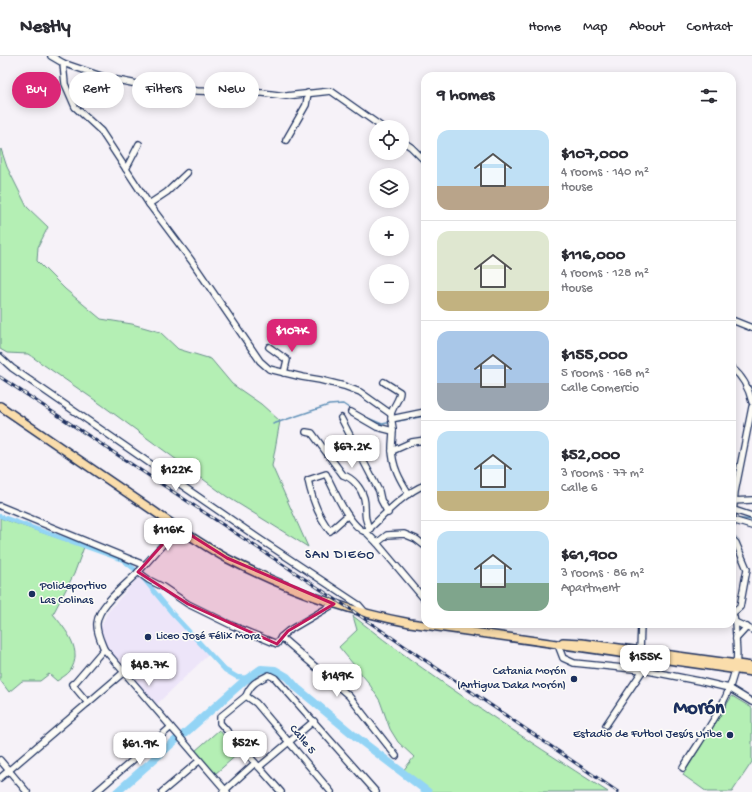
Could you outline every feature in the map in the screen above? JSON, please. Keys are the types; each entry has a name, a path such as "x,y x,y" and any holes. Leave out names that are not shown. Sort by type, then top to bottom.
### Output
{"main road":[{"path":"0,406 178,527 227,558 261,575 334,604 366,614 421,624"},
{"path":"458,628 523,640 648,658 735,667 752,666"},
{"path":"523,640 582,643 640,651 735,667 752,672"}],"street":[{"path":"51,56 63,63 107,78 137,84 157,84 197,91 263,93 286,96 331,91 372,120"},
{"path":"63,63 65,84 75,108 101,131 149,204 191,260 260,361 269,369 344,386 360,392 392,418 421,413"},
{"path":"286,140 306,105 308,93"},
{"path":"126,169 139,144"},
{"path":"409,146 421,157"},
{"path":"149,204 167,192 187,173"},
{"path":"736,322 752,328"},
{"path":"269,347 287,360 284,373"},
{"path":"0,357 12,368 252,534 359,605 366,614"},
{"path":"736,371 739,374 750,395 752,402"},
{"path":"384,382 400,392 400,395 394,404 392,418 392,451 394,464 400,481 409,494"},
{"path":"736,486 752,407"},
{"path":"351,412 377,427 393,429"},
{"path":"341,418 379,491 381,500 388,513"},
{"path":"306,432 312,433 343,475 351,478 359,488 364,498 365,521 368,530 377,543 421,595"},
{"path":"392,451 412,442 421,441"},
{"path":"744,445 752,446"},
{"path":"348,515 330,531 324,524 313,502 308,480 326,474 348,515 361,530 368,530 409,494 421,487"},
{"path":"736,501 752,500"},
{"path":"0,506 144,565"},
{"path":"736,519 752,516"},
{"path":"736,520 752,526"},
{"path":"178,527 138,572 108,602 100,613 97,623 98,632 104,649 225,791 314,721"},
{"path":"377,543 388,535 404,534 416,538 421,542"},
{"path":"736,543 747,569 740,607 736,610"},
{"path":"138,572 148,580 163,587 188,604 233,626 277,644 281,637 288,631 334,604"},
{"path":"736,622 750,629 736,639"},
{"path":"640,628 640,651"},
{"path":"683,768 717,714 729,688 735,667 735,628"},
{"path":"281,637 349,696 396,756"},
{"path":"558,645 563,658 574,663 644,670 729,688 752,702"},
{"path":"88,703 72,684 104,649"},
{"path":"606,725 644,670 648,658"},
{"path":"0,778 124,672"},
{"path":"281,792 220,723 220,716 246,696 250,687 258,680 269,675 275,678 282,685 376,792"},
{"name":"Calle 5","path":"246,696 256,703 331,792"},
{"path":"96,792 171,727"},
{"path":"0,760 27,792"},
{"path":"162,792 199,760"}],"highlighted area":[{"path":"178,527 227,558 334,604 288,631 277,644 188,604 138,572"}],"shaded area":[{"name":"Liceo José Félix Mora","path":"139,576 209,654 157,704 104,645 100,629 107,613"}],"green space":[{"path":"1,149 7,167 27,207 48,227 38,247 37,261 65,289 101,319 132,324 160,332 178,349 211,359 232,384 261,404 280,421 272,466 308,547 226,496 102,405 28,354 7,353 0,349"},
{"name":"Polideportivo Las Colinas","path":"0,518 84,547 74,574 53,614 72,641 75,656 74,663 70,671 57,681 49,674 40,681 22,681 9,692 0,680"},
{"path":"353,616 446,685 510,729 608,792 428,792 402,772 414,757 398,742 390,729 380,701 368,682 339,647 357,630"},
{"name":"Estadio de Futbol Jesús Uribe","path":"732,696 752,708 752,762 732,792 707,792 683,775"},
{"path":"219,730 239,753 215,774 195,751"}],"waterway":[{"path":"273,424 329,405 343,404 352,410"},
{"path":"363,416 382,424 421,417"},
{"path":"0,516 123,560 138,572 172,613 225,670 237,677 248,678"},
{"path":"736,518 752,520"},
{"path":"183,735 244,681 261,669 275,670 287,677 297,688 356,737 428,792"},
{"path":"117,792 177,739"}],"railway":[{"path":"0,377 350,609 618,792"}],"place":[{"name":"Polideportivo Las Colinas","path":"32,594"},
{"name":"Liceo José Félix Mora","path":"148,637"},
{"name":"Catania Morón (Antigua Daka Morón)","path":"574,679"},
{"name":"Estadio de Futbol Jesús Uribe","path":"730,735"}],"district":[{"name":"SAN DIEGO","path":"340,555"},
{"name":"Morón","path":"699,709"}]}
